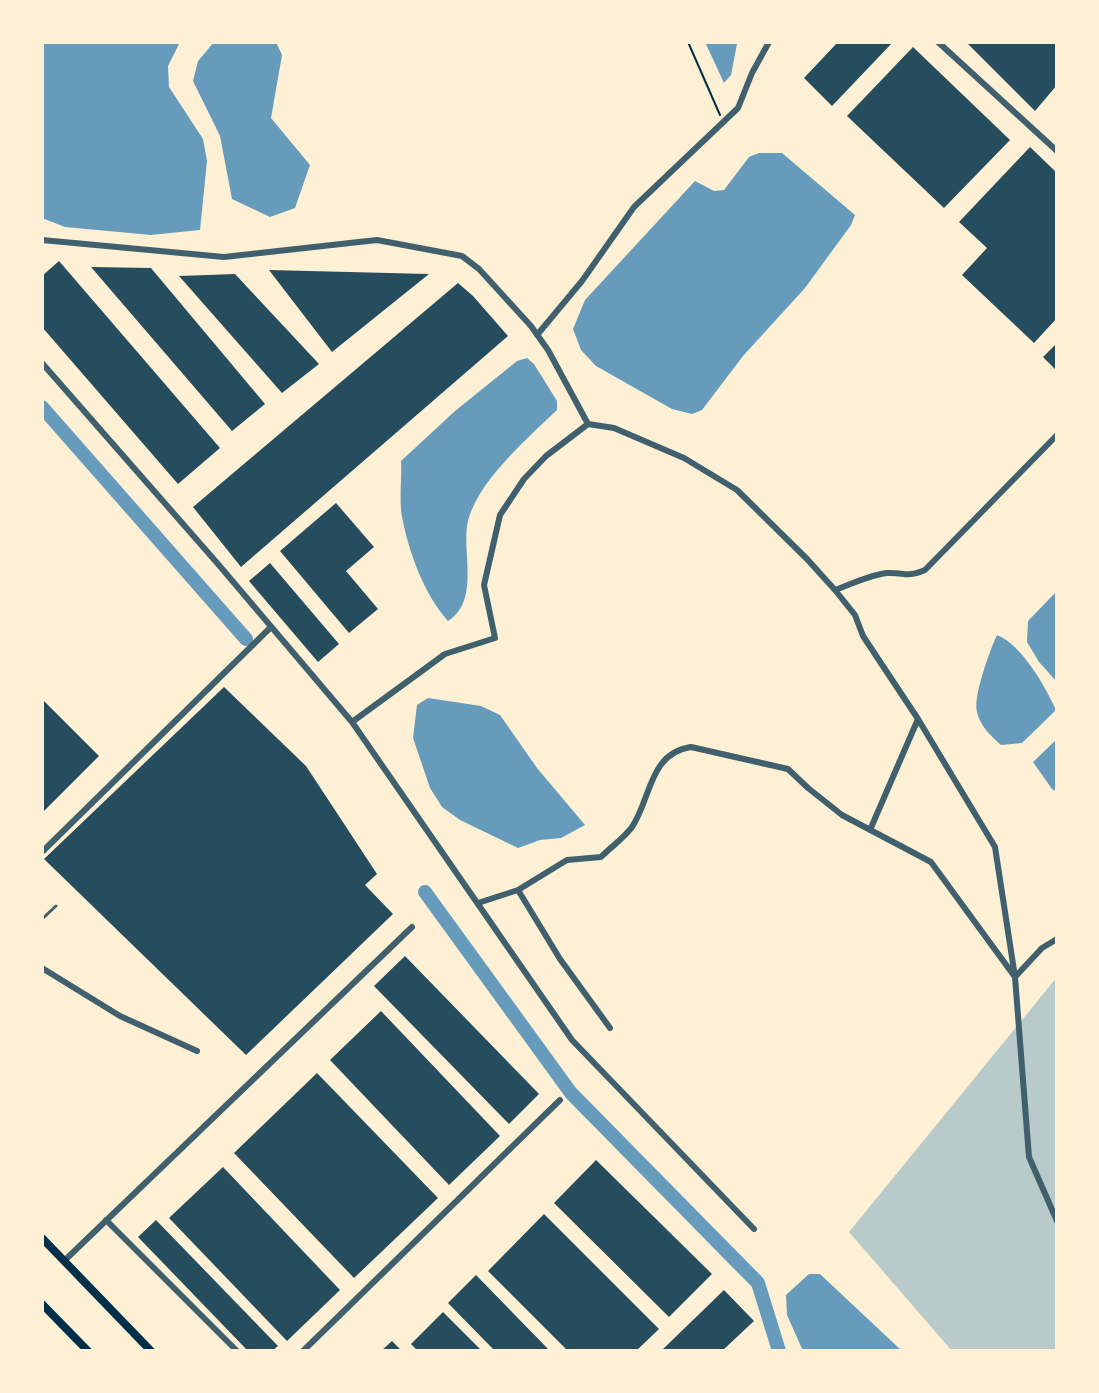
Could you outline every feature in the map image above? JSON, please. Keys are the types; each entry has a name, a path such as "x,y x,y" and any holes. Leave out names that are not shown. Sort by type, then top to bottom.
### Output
{"main road":[{"path":"42,1238 151,1351"},
{"path":"42,1304 88,1351"}],"street":[{"path":"537,335 582,280 634,207 738,108 752,73 769,42"},
{"path":"938,42 1057,151"},
{"path":"42,240 224,257 377,240 462,256 479,269 537,335 548,350 588,424"},
{"path":"42,363 352,722 572,1040 754,1229"},
{"path":"352,722 445,654 495,638 484,585 500,515 525,479 546,456 588,424 614,428 674,454 737,490 835,590 855,615 863,636 918,719 995,847 1016,977 1029,1157 1057,1221"},
{"path":"835,590 872,576 888,573 912,575 926,570 1057,435"},
{"path":"42,852 271,627"},
{"path":"870,830 918,719"},
{"path":"478,903 518,890 567,860 601,857 632,826 658,767 681,748 692,747 788,769 842,815 931,862 1016,977"},
{"path":"518,890 560,959 610,1028"},
{"path":"64,1261 412,927"},
{"path":"1016,977 1042,948 1057,939"},
{"path":"42,968 120,1016 197,1051"},
{"path":"303,1351 560,1100"},
{"path":"106,1220 237,1351"}],"lane":[{"path":"42,919 56,906"}],"path":[{"path":"688,42 723,123"}],"shaded area":[{"path":"1057,977 1057,1351 952,1351 849,1232"}],"water":[{"path":"42,42 180,42 168,66 169,87 203,139 207,161 200,230 151,235 65,227 42,218"},
{"path":"214,42 276,42 282,55 271,118 310,165 295,208 270,217 232,199 220,136 193,81 198,61"},
{"path":"705,42 740,42 737,44 731,75 724,83"},
{"path":"759,153 782,153 855,215 851,225 805,288 743,356 702,410 692,414 672,409 596,366 581,350 573,329 585,300 695,181 714,191 724,190 749,157"},
{"path":"527,358 534,364 557,401 557,410 503,463 480,494 467,526 467,591 458,613 448,621 425,586 409,545 401,510 401,461 455,411 517,361"},
{"path":"1057,591 1057,682 1039,662 1027,642 1028,621"},
{"path":"997,635 1015,648 1032,667 1056,710 1022,743 1001,745 983,726 978,717 977,695"},
{"path":"428,698 481,706 500,715 537,768 585,825 561,838 540,840 518,848 460,820 442,807 430,788 413,738 417,705"},
{"path":"1057,739 1057,792 1052,789 1033,762"},
{"path":"809,1274 820,1274 902,1351 803,1351 787,1315 786,1295"}],"building":[{"path":"838,42 893,42 832,106 804,78"},
{"path":"966,42 1057,42 1057,85 1035,111"},
{"path":"913,47 1010,140 944,208 847,116"},
{"path":"1030,147 1057,173 1057,318 1034,343 962,275 987,248 959,222"},
{"path":"59,261 220,448 178,484 42,327 42,276"},
{"path":"91,267 151,268 265,404 232,431"},
{"path":"269,270 429,274 332,352"},
{"path":"235,274 319,364 282,393 179,276"},
{"path":"458,283 473,296 508,336 241,567 193,507"},
{"path":"1057,343 1057,371 1043,357"},
{"path":"336,503 374,547 346,571 378,609 349,633 280,551"},
{"path":"270,563 339,644 318,662 249,581"},
{"path":"224,687 306,766 377,874 365,885 393,914 246,1055 44,859"},
{"path":"42,699 99,756 42,813"},
{"path":"405,956 539,1094 509,1124 374,986"},
{"path":"381,1011 500,1136 449,1185 330,1060"},
{"path":"317,1073 438,1198 354,1278 234,1153"},
{"path":"596,1160 712,1274 669,1317 554,1203"},
{"path":"223,1167 340,1290 287,1341 169,1218"},
{"path":"544,1214 659,1329 636,1351 568,1351 488,1271"},
{"path":"156,1220 278,1346 272,1351 248,1351 138,1237"},
{"path":"476,1275 550,1351 495,1351 448,1303"},
{"path":"724,1290 754,1321 722,1351 661,1351"},
{"path":"443,1312 482,1351 418,1351 411,1344"},
{"path":"392,1341 402,1351 381,1351"}],"waterway":[{"path":"42,407 246,639"},
{"path":"425,892 571,1093 758,1283 779,1351"}]}
